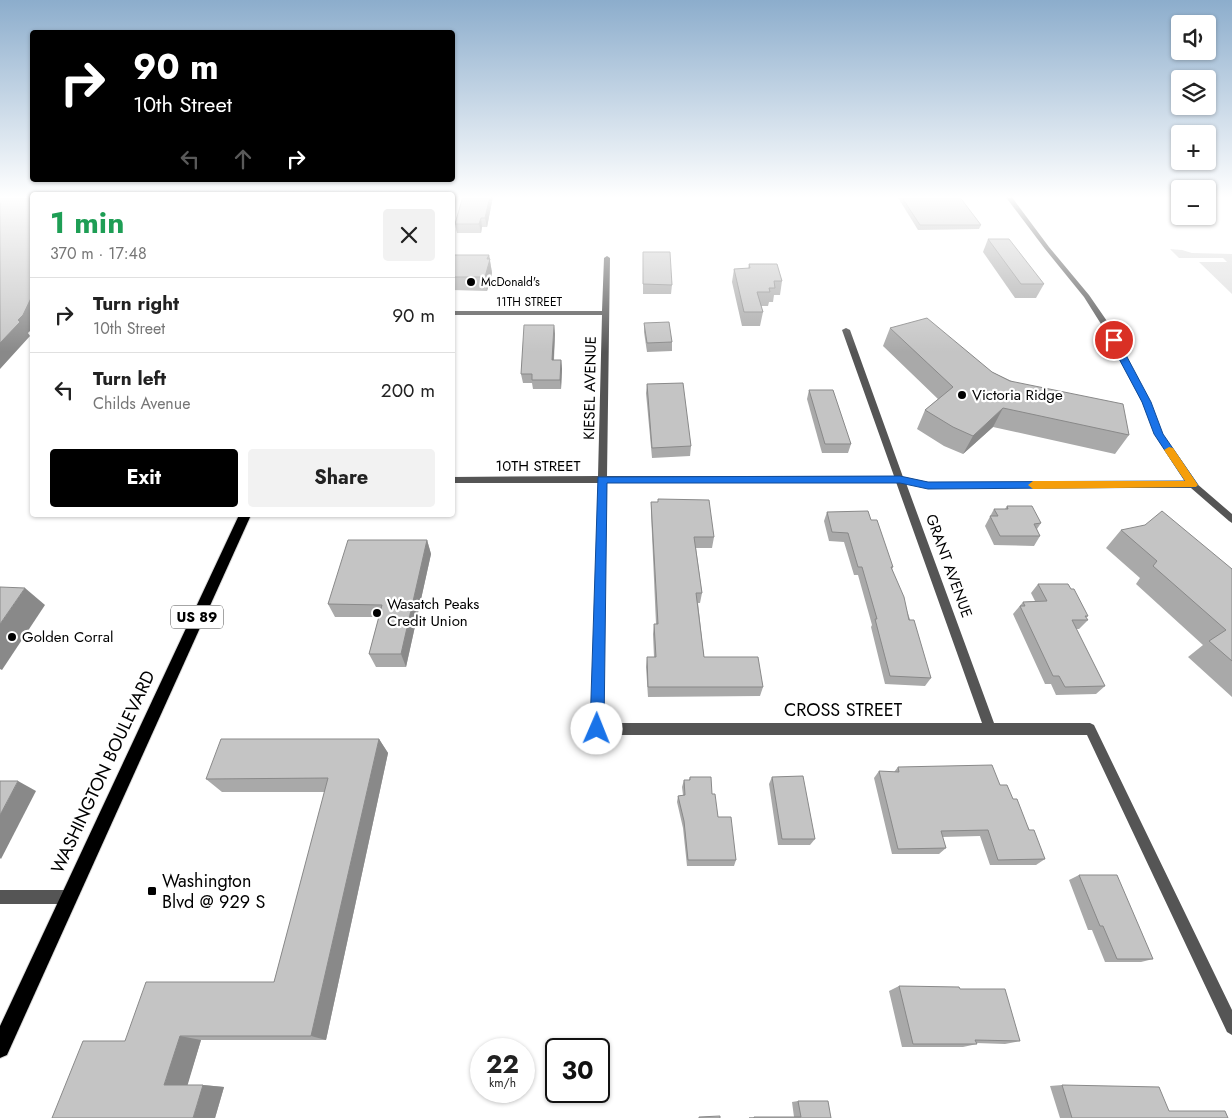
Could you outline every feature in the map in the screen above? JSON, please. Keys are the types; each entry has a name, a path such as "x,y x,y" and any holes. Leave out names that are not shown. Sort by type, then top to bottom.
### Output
{"main road":[{"name":"WASHINGTON BOULEVARD","path":"0,1048 243,517"}],"street":[{"path":"1047,248 1087,296 1105,324 1146,402 1159,434 1193,485 1232,519"},
{"name":"KIESEL AVENUE","path":"597,729 607,258"},
{"name":"11TH STREET","path":"455,313 606,313"},
{"name":"GRANT AVENUE","path":"846,330 990,729"},
{"name":"10TH STREET","path":"455,480 900,479 928,485 1193,485"},
{"name":"CROSS STREET","path":"597,729 1090,729 1232,1027"},
{"path":"0,897 69,897"}],"shaded area":[{"path":"1170,249 1192,253 1232,254 1232,294 1199,262 1227,262 1223,258 1179,258"}],"building":[{"path":"0,248 30,248 30,300 23,315 18,320 20,322 0,343"},
{"path":"995,248 1016,248 1044,284 1021,284"},
{"path":"643,252 670,252 672,285 643,284"},
{"path":"455,255 489,255 487,259 490,259 485,277 455,277"},
{"path":"749,264 777,264 782,281 774,281 775,288 769,288 770,292 757,292 763,312 744,312 734,269 750,268"},
{"path":"927,318 992,372 1010,381 1123,404 1129,435 1003,408 973,436 953,427 925,410 953,387 890,328"},
{"path":"669,322 672,342 647,343 644,323"},
{"path":"524,325 554,325 552,360 561,360 560,380 532,380 532,374 521,374"},
{"path":"683,383 691,446 652,448 647,384"},
{"path":"809,390 833,390 851,444 825,444"},
{"path":"658,499 709,500 714,537 694,537 702,593 696,593 704,657 758,657 763,687 648,687 647,657 656,657 654,624 658,624 651,502 658,502"},
{"path":"1007,506 1032,506 1041,523 1034,524 1040,536 1000,536 990,516 998,516 994,509 1008,509"},
{"path":"868,511 871,520 877,520 893,567 891,567 904,597 909,620 914,620 931,678 890,676 875,619 877,619 862,567 858,567 848,533 832,532 827,512"},
{"path":"1162,511 1232,569 1232,661 1209,641 1226,630 1153,566 1157,561 1121,530 1145,525"},
{"name":"Wasatch Peaks Credit Union","path":"348,540 427,540 401,654 369,654 382,605 328,604"},
{"path":"1038,584 1068,584 1071,589 1074,589 1088,616 1085,616 1088,620 1072,620 1105,686 1065,687 1059,676 1053,676 1020,606 1025,606 1023,602 1047,601"},
{"path":"0,587 25,588 0,624"},
{"path":"221,739 379,739 311,1036 180,1036 164,1085 203,1085 193,1118 52,1118 83,1041 125,1041 146,982 274,982 328,778 206,779"},
{"path":"992,765 1000,785 1007,785 1013,799 1017,799 1029,830 1034,830 1045,859 998,860 988,830 941,831 946,848 898,849 879,771 899,772 898,767"},
{"path":"803,776 815,839 782,839 772,777"},
{"path":"690,777 711,777 712,794 715,794 718,817 731,817 736,860 688,860 684,821 678,796 685,795 684,780 690,780"},
{"path":"0,781 18,781 0,815"},
{"path":"1079,875 1117,875 1153,959 1117,959 1103,926 1100,926"},
{"path":"899,986 1005,989 1020,1041 975,1040 977,1044 913,1044"},
{"path":"1062,1085 1159,1087 1169,1111 1225,1111 1228,1118 1072,1118"},
{"path":"798,1101 828,1101 831,1118 754,1118 801,1117"},
{"path":"720,1116 720,1118 699,1118 699,1117"}],"slow traffic":[{"path":"1033,485 1193,485 1169,450"}],"place":[{"name":"McDonald's","path":"471,282"},
{"name":"Victoria Ridge","path":"962,395"},
{"name":"Wasatch Peaks Credit Union","path":"377,613"},
{"name":"Golden Corral","path":"12,637"},
{"name":"Washington Blvd @ 929 S","path":"152,891"}],"route":[{"path":"597,729 602,480 900,479 928,485 1193,485 1159,434 1146,402 1114,340"}]}
